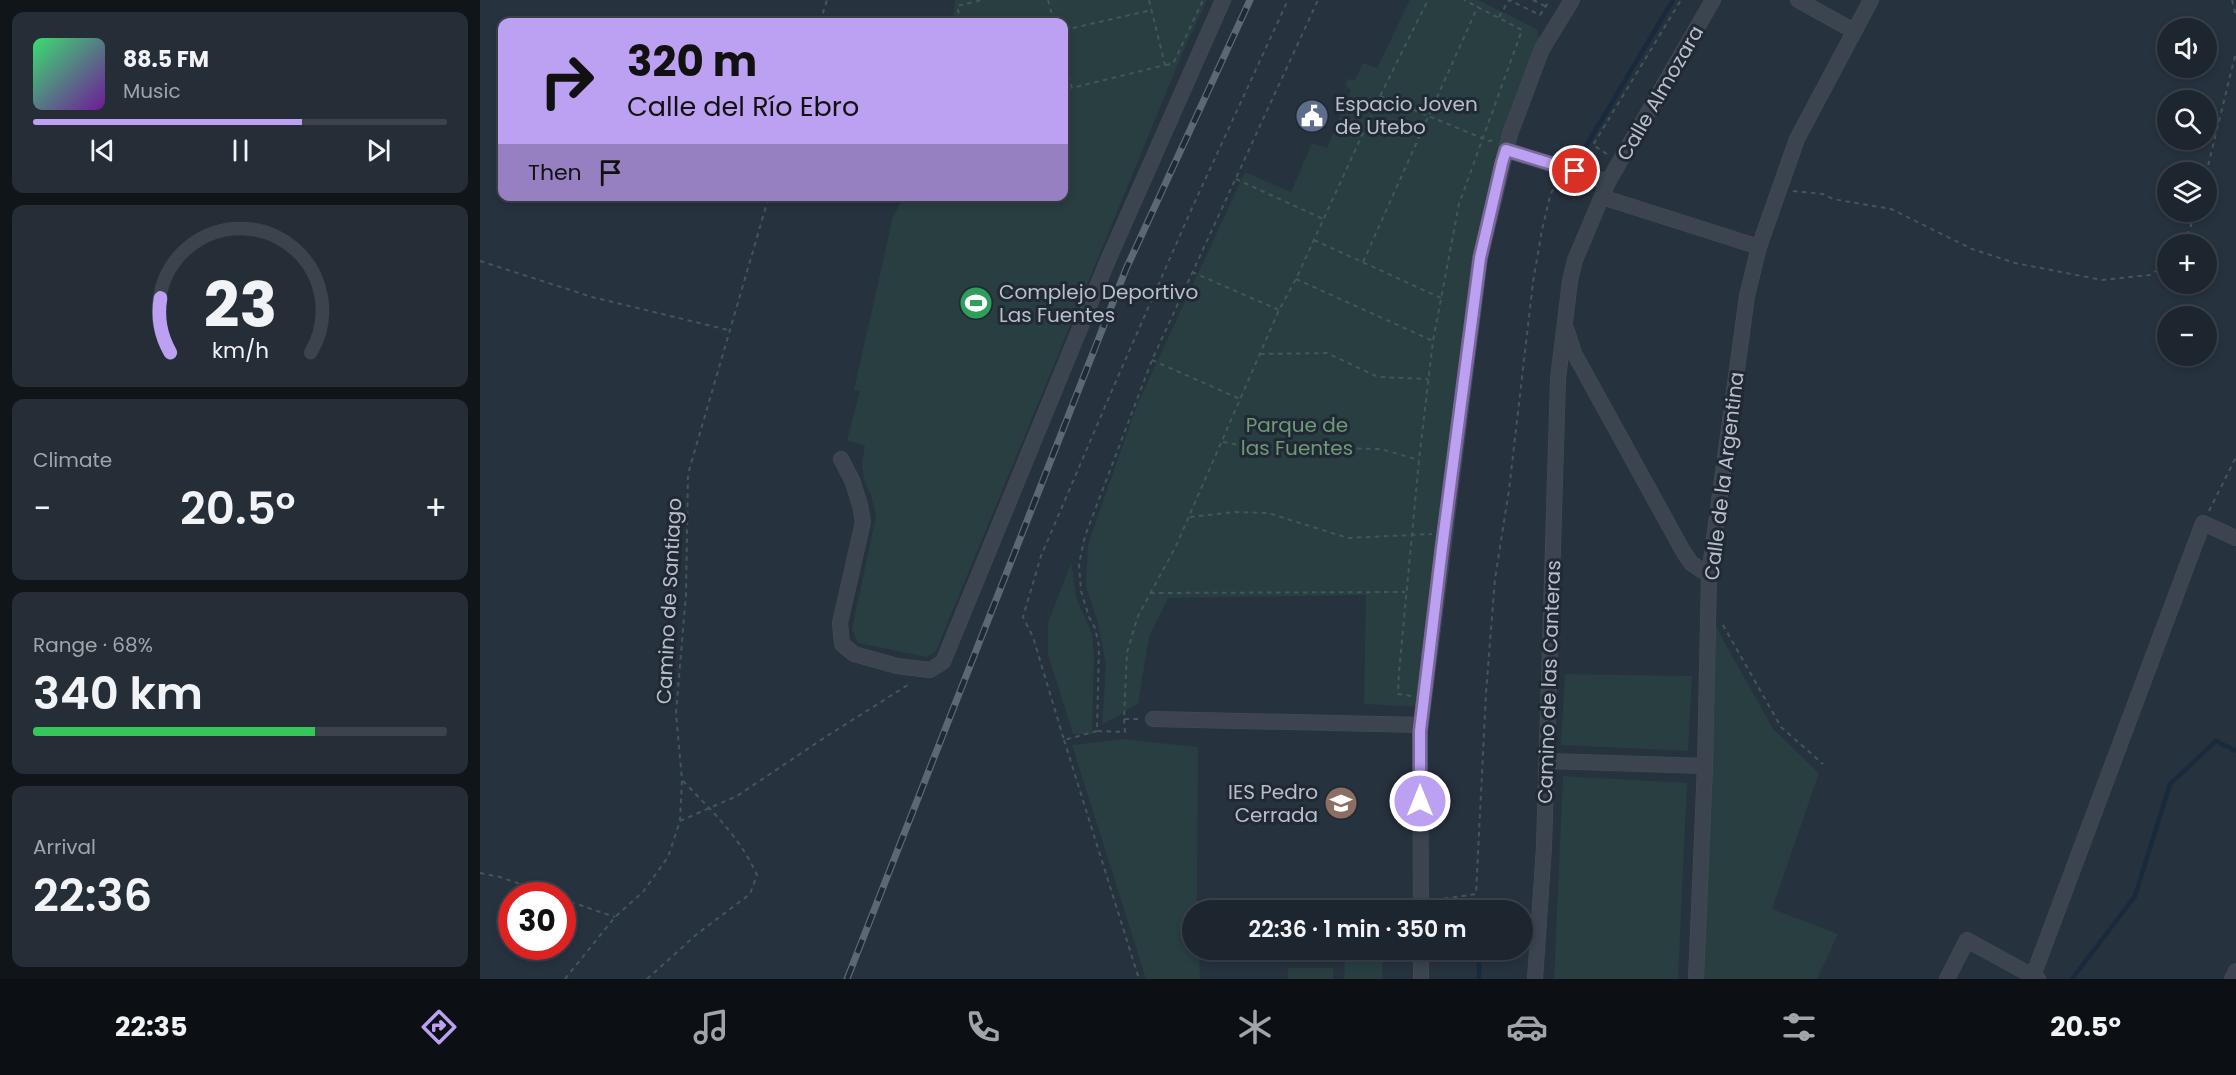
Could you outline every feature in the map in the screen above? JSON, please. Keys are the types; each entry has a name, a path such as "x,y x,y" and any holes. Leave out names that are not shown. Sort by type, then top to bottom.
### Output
{"street":[{"path":"841,459 852,480 863,522 840,623 842,644 854,654 897,666 930,670 943,662 1108,260 1223,0"},
{"path":"1421,900 1421,725 1480,258 1506,150 1542,49 1572,0"},
{"name":"Calle Almozara","path":"1565,322 1566,301 1575,260 1605,189 1713,0"},
{"path":"1798,0 1854,31"},
{"name":"Calle de la Argentina","path":"1696,979 1705,766 1709,575 1747,296 1760,247 1797,138 1872,0"},
{"path":"1506,150 1760,247"},
{"path":"1565,322 1570,341 1585,372 1683,551 1691,563 1709,575"},
{"name":"Camino de las Canteras","path":"1535,979 1547,761 1559,377 1565,322"},
{"path":"1559,377 1571,379 1585,372"},
{"path":"1947,979 1967,940 2036,978 2203,523 2236,537"},
{"path":"1153,719 1421,725"},
{"path":"1547,761 1705,766"},
{"path":"1421,960 1421,979"},
{"path":"2232,979 2236,971"}],"path":[{"path":"821,18 827,0"},
{"path":"960,18 957,6 982,0"},
{"path":"1048,0 1053,18"},
{"path":"1149,0 1165,65"},
{"path":"1068,72 1072,88 1173,64 1201,5 1201,0"},
{"path":"1139,979 1033,637 1023,617 1041,556 1113,388 1197,197 1288,0"},
{"path":"1097,731 1099,646 1095,628 1080,591 1079,564 1085,536 1152,360 1318,0"},
{"path":"1064,740 1097,731 1125,732 1127,652 1138,616 1176,546 1279,310 1296,279 1380,96 1428,0"},
{"path":"1399,672 1433,341 1459,204 1522,30 1464,0"},
{"path":"1499,17 1509,0 1540,15 1550,0"},
{"path":"1533,0 1553,10"},
{"path":"1608,154 1593,145 1681,0"},
{"path":"2232,0 2236,17"},
{"path":"1363,262 1478,6"},
{"path":"1068,29 1152,10"},
{"path":"2209,162 2236,52"},
{"path":"1380,96 1484,137"},
{"path":"1435,900 1476,894 1486,693 1495,579 1509,490 1533,282 1550,196 1558,177"},
{"path":"1235,179 1323,219"},
{"path":"1780,189 1823,194 1833,199 1891,209 1972,249 2015,262 2102,280 2150,275 2157,270"},
{"name":"Camino de Santiago","path":"565,979 615,916 643,892 668,857 680,821 682,780 676,713 686,594 688,474 768,201"},
{"path":"1314,240 1441,298"},
{"path":"480,261 591,297 729,330"},
{"path":"1192,272 1279,310"},
{"path":"1296,279 1433,341"},
{"path":"1260,354 1327,353 1378,377 1428,380"},
{"path":"1152,360 1240,399"},
{"path":"1223,442 1267,450 1381,449 1419,460"},
{"path":"2203,523 2236,457"},
{"path":"1189,517 1235,512 1268,513 1348,538 1444,534"},
{"path":"1150,593 1407,592"},
{"path":"1709,601 1781,727 1823,764"},
{"path":"680,821 744,792 827,735 915,681 925,669"},
{"path":"1124,719 1153,719"},
{"path":"647,979 697,934 750,894 757,875 747,853 709,807 682,780"},
{"path":"480,873 514,882"},
{"path":"576,903 615,916"}],"green space":[{"name":"Complejo Deportivo Las Fuentes","path":"955,0 1207,0 1185,47 936,651 927,657 858,643 852,629 876,516 871,495 864,480 862,462 865,446 847,440 860,391 854,390 893,216 902,201 1068,201 1068,18 953,18"},
{"name":"Parque de las Fuentes","path":"1410,0 1478,0 1537,29 1542,49 1510,134 1469,343 1423,707 1364,704 1366,595 1168,598 1149,637 1138,704 1102,725 1106,665 1098,624 1086,586 1088,544 1137,405 1245,172 1291,192 1312,143 1327,148 1351,90 1345,86 1348,79 1355,80 1363,63 1377,68"},
{"path":"1071,563 1077,600 1092,634 1094,657 1092,734 1073,734 1048,654 1048,623"},
{"path":"1715,625 1773,729 1819,773 1772,909 1838,934 1817,979 1702,979"},
{"path":"1565,674 1692,676 1688,751 1561,745"},
{"path":"1121,739 1198,747 1197,900 1182,900 1182,960 1199,960 1200,979 1146,979 1072,745"},
{"path":"1563,776 1687,783 1678,979 1554,979"},
{"path":"1345,960 1382,960 1382,979 1344,979"},
{"path":"1288,968 1333,968 1333,979 1288,979"}],"waterway":[{"path":"1586,146 1673,0"},
{"path":"2072,979 2135,896 2170,784 2216,741 2236,751"},
{"path":"1479,960 1479,979"}],"railway":[{"path":"847,979 1126,269 1250,0"}],"place":[{"name":"Espacio Joven de Utebo","path":"1312,116"},
{"name":"Complejo Deportivo Las Fuentes","path":"976,303"},
{"name":"IES Pedro Cerrada","path":"1341,803"}],"route":[{"path":"1420,801 1420,731 1442,548 1480,258 1502,163 1506,150 1575,171"}]}
